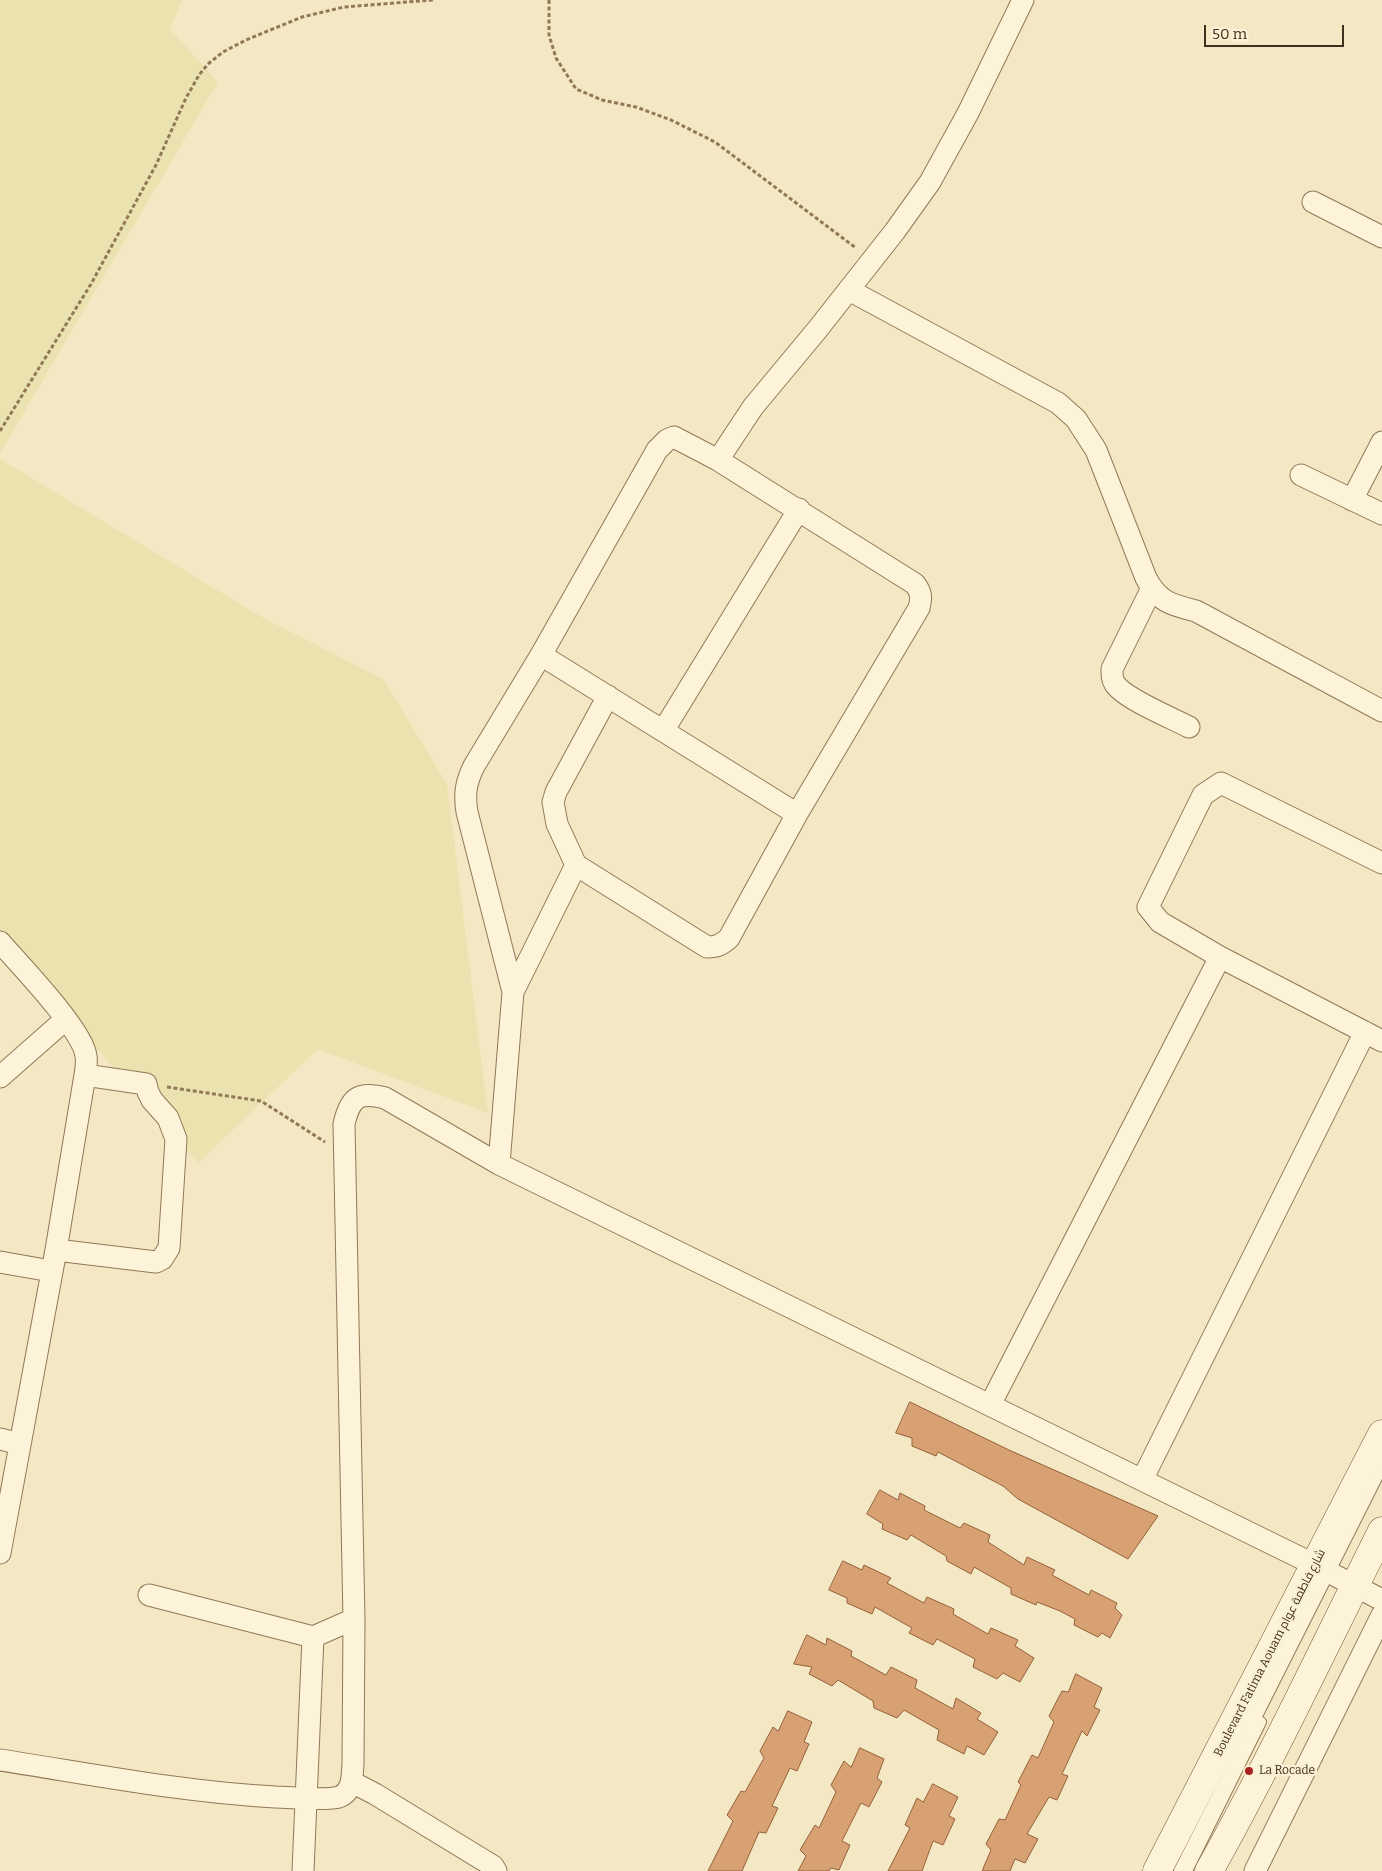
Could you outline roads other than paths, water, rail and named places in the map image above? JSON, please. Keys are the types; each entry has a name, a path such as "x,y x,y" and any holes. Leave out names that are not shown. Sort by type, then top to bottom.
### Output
{"main road":[{"name":"Boulevard Fatima Aouam شارع فاطمة عوام","path":"1209,1871 1266,1766 1382,1434"},
{"name":"Boulevard Fatima Aouam شارع فاطمة عوام","path":"1157,1871 1334,1574 1382,1531"}],"street":[{"path":"718,460 753,407 873,260 930,182 968,113 1023,0"},
{"path":"1313,202 1382,237"},
{"path":"849,290 1058,403 1076,419 1096,450 1151,590 1170,605 1196,611 1382,711"},
{"path":"499,1164 513,992 467,812 464,796 466,781 657,450 662,444 674,437 718,460 799,509 915,584 922,598 920,608 797,814 728,938 716,947 707,947 576,865 557,824 553,802 556,792 608,696"},
{"path":"1352,500 1382,442"},
{"path":"1301,475 1382,514"},
{"path":"663,731 799,509"},
{"path":"1151,590 1112,669 1113,681 1126,695 1189,727"},
{"path":"540,655 797,814"},
{"path":"1142,1480 1374,1036 1220,957 1160,922 1148,907 1203,795 1221,783 1382,863"},
{"path":"513,992 576,865"},
{"path":"0,1553 10,1442 56,1250 86,1075 86,1055 78,1036 66,1019 4,955"},
{"path":"990,1405 1220,957"},
{"path":"0,1077 66,1019"},
{"path":"56,1250 156,1262 162,1259 169,1248 176,1139 168,1118 152,1100 146,1084 86,1075"},
{"path":"0,1760 222,1794 306,1798 339,1797 349,1789 352,1782 354,1619 344,1124 348,1108 356,1098 367,1095 385,1098 499,1164 1334,1574 1382,1600"},
{"path":"0,1262 51,1271"},
{"path":"149,1595 313,1637 354,1619"},
{"path":"1255,1871 1382,1615"},
{"path":"302,1871 313,1637"},
{"path":"352,1782 493,1866 496,1871"}],"lane":[{"path":"1187,1871 1334,1574 1382,1468"},
{"path":"1178,1871 1382,1482"}],"place":[{"name":"La Rocade","path":"1249,1771"}]}
